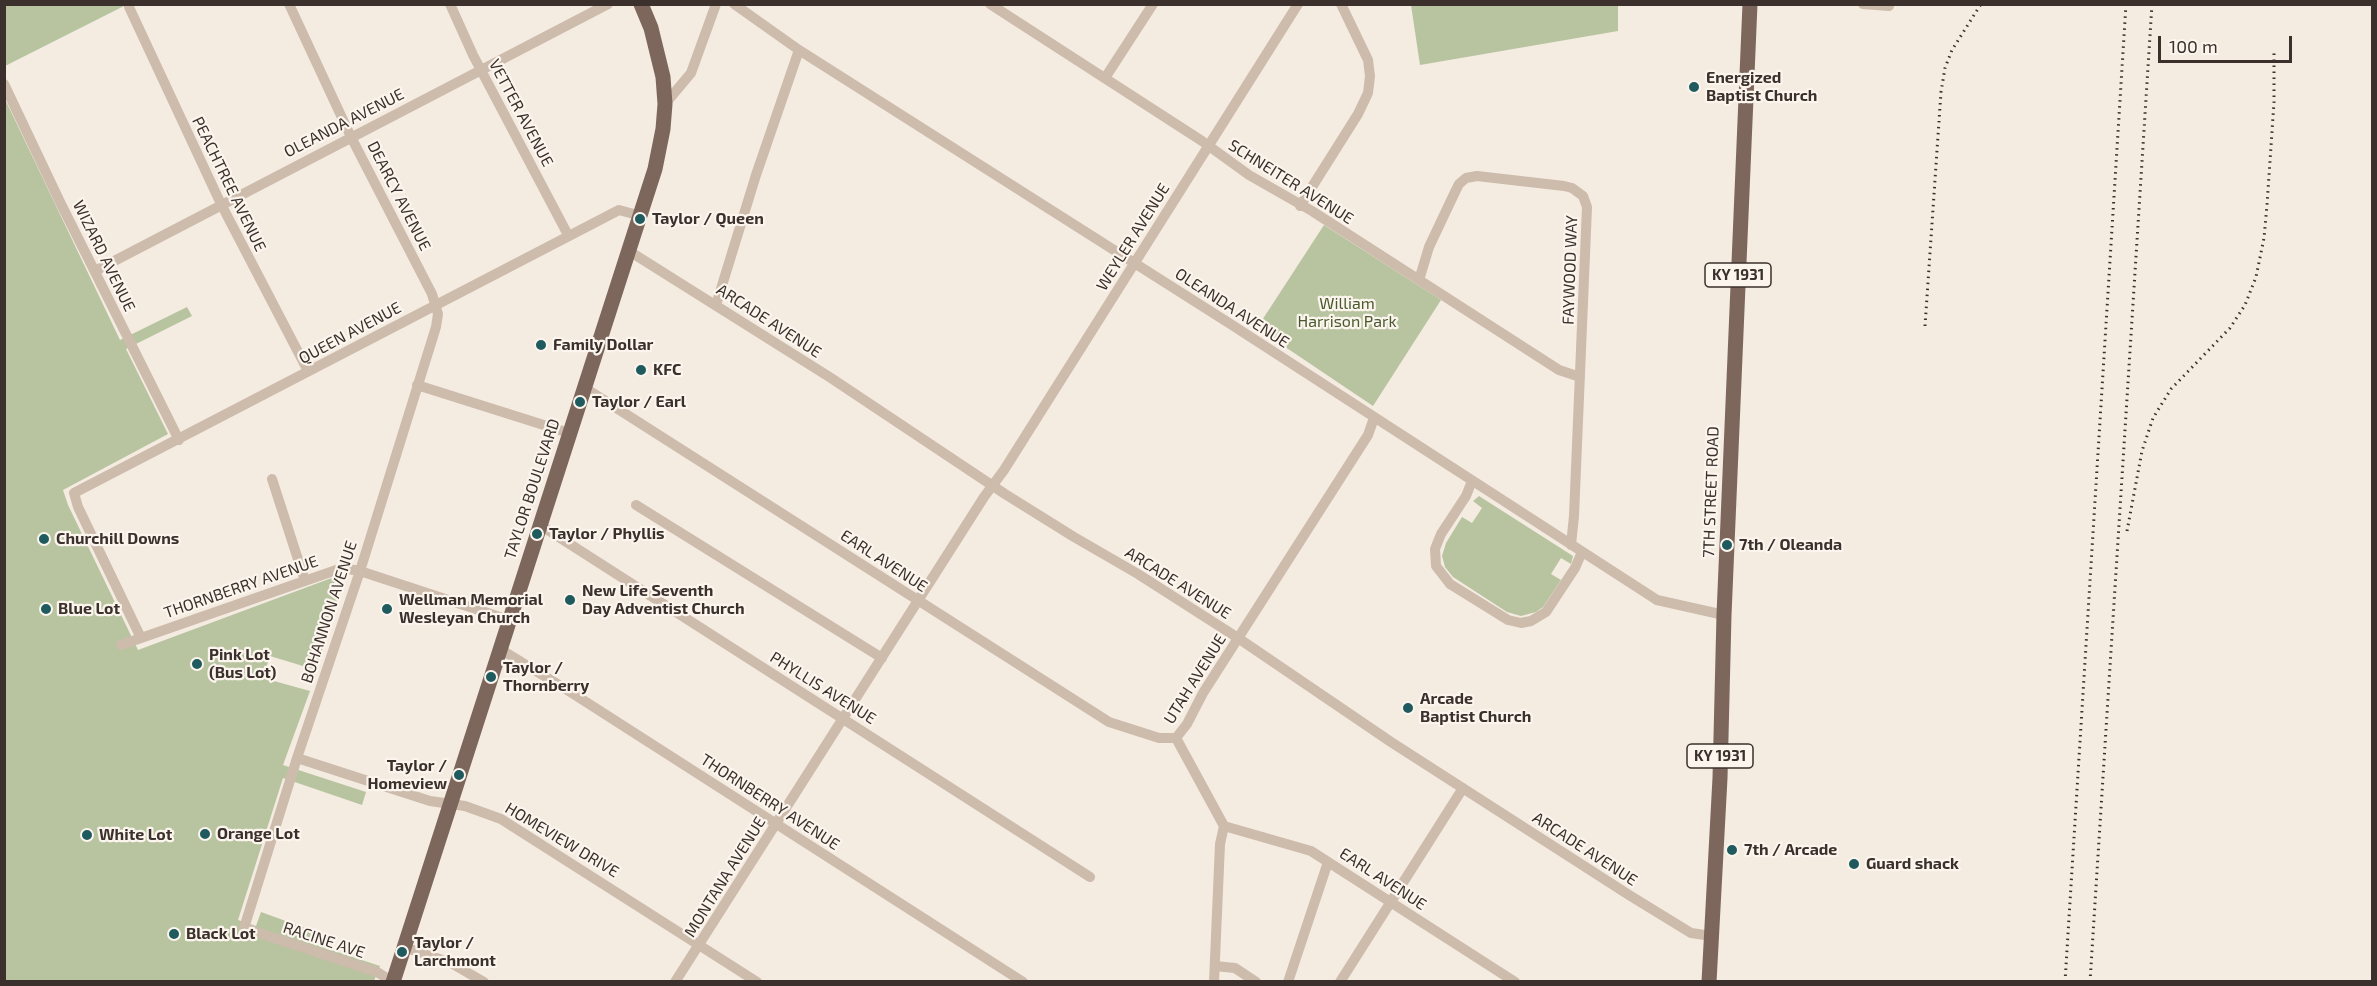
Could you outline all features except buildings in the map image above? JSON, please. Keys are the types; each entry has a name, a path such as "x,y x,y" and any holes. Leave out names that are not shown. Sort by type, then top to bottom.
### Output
{"main road":[{"name":"TAYLOR BOULEVARD","path":"393,981 641,216 660,147 664,104 663,77 641,4"},
{"name":"7TH STREET ROAD","path":"1709,981 1720,778 1724,615 1750,4"}],"street":[{"name":"DEARCY AVENUE","path":"289,4 351,137 436,304"},
{"name":"VETTER AVENUE","path":"450,4 568,235"},
{"name":"OLEANDA AVENUE","path":"95,271 608,4"},
{"path":"664,104 691,73 716,4"},
{"name":"OLEANDA AVENUE","path":"734,4 799,50 1232,325 1657,600 1724,615"},
{"name":"SCHNEITER AVENUE","path":"990,4 1004,8 1249,175 1559,370 1580,377"},
{"path":"1106,78 1153,4"},
{"name":"WEYLER AVENUE","path":"993,485 1299,4"},
{"path":"1300,206 1359,114 1368,93 1370,76 1368,60 1341,4"},
{"path":"1863,4 1889,6"},
{"name":"PEACHTREE AVENUE","path":"129,7 221,204 308,371"},
{"path":"716,305 756,174 799,50"},
{"name":"WIZARD AVENUE","path":"4,84 179,440"},
{"name":"FAYWOOD WAY","path":"1419,280 1429,247 1459,184 1466,178 1477,176 1548,184 1578,191 1586,201 1574,516 1570,545"},
{"name":"QUEEN AVENUE","path":"141,638 78,507 74,493 619,210 641,216"},
{"name":"ARCADE AVENUE","path":"629,251 993,485 1238,638 1463,788 1691,933 1712,936"},
{"name":"BOHANNON AVENUE","path":"244,928 297,758 360,571 436,327 438,314 436,304"},
{"path":"417,385 569,433"},
{"name":"EARL AVENUE","path":"585,388 1109,722 1160,738 1176,738"},
{"name":"UTAH AVENUE","path":"1224,826 1176,738 1368,435 1374,418"},
{"path":"272,479 305,581"},
{"path":"1472,481 1466,496 1441,534 1435,549 1435,560 1439,572 1450,584 1508,620 1521,623 1531,621 1546,612 1575,568 1582,552"},
{"name":"MONTANA AVENUE","path":"675,981 993,485"},
{"path":"636,505 882,658"},
{"name":"PHYLLIS AVENUE","path":"540,525 1090,877"},
{"name":"THORNBERRY AVENUE","path":"121,645 342,568 360,571 509,620"},
{"name":"THORNBERRY AVENUE","path":"500,649 1023,981"},
{"name":"HOMEVIEW DRIVE","path":"297,758 430,801 484,811 501,819 758,981"},
{"path":"1340,981 1463,788"},
{"path":"1214,981 1220,844 1224,826"},
{"name":"EARL AVENUE","path":"1224,826 1311,851 1515,981"},
{"path":"1288,981 1328,862"},
{"name":"RACINE AVE","path":"244,928 377,972 393,981"},
{"path":"404,947 451,963 484,981"},
{"path":"1215,966 1235,968 1256,981"}],"green space":[{"path":"5,5 126,5 5,66"},
{"path":"1411,5 1618,5 1618,31 1420,65"},
{"name":"Churchill Downs","path":"4,97 120,340 187,307 192,316 126,349 168,434 63,490 68,505 138,650 345,573 316,670 270,656 263,678 310,691 283,765 366,792 362,805 283,778 238,920 256,926 261,912 316,932 313,944 380,966 374,981 5,981"},
{"name":"William Harrison Park","path":"1324,225 1441,300 1373,406 1257,328"},
{"path":"1479,496 1573,556 1571,564 1561,558 1551,574 1561,580 1543,607 1536,612 1521,616 1507,612 1453,577 1445,567 1442,556 1446,543 1462,517 1472,523 1482,508 1473,501"}],"railway":[{"path":"1925,326 1941,92 1945,68 1952,50 1981,4"},
{"path":"2065,982 2126,4"},
{"path":"2090,982 2152,4"},
{"path":"2127,531 2142,451 2153,418 2171,389 2230,328 2245,305 2256,277 2264,238 2267,205 2274,102 2274,49"}],"place":[{"name":"Energized Baptist Church","path":"1694,87"},
{"name":"Taylor / Queen","path":"640,219"},
{"name":"Family Dollar","path":"541,345"},
{"name":"KFC","path":"641,370"},
{"name":"Taylor / Earl","path":"580,402"},
{"name":"Taylor / Phyllis","path":"537,534"},
{"name":"Churchill Downs","path":"44,539"},
{"name":"7th / Oleanda","path":"1727,545"},
{"name":"New Life Seventh Day Adventist Church","path":"570,600"},
{"name":"Blue Lot","path":"46,609"},
{"name":"Wellman Memorial Wesleyan Church","path":"387,609"},
{"name":"Pink Lot (Bus Lot)","path":"197,664"},
{"name":"Taylor / Thornberry","path":"491,677"},
{"name":"Arcade Baptist Church","path":"1408,708"},
{"name":"Taylor / Homeview","path":"459,775"},
{"name":"Orange Lot","path":"205,834"},
{"name":"White Lot","path":"87,835"},
{"name":"7th / Arcade","path":"1732,850"},
{"name":"Guard shack","path":"1854,864"},
{"name":"Black Lot","path":"174,934"},
{"name":"Taylor / Larchmont","path":"402,952"}]}
